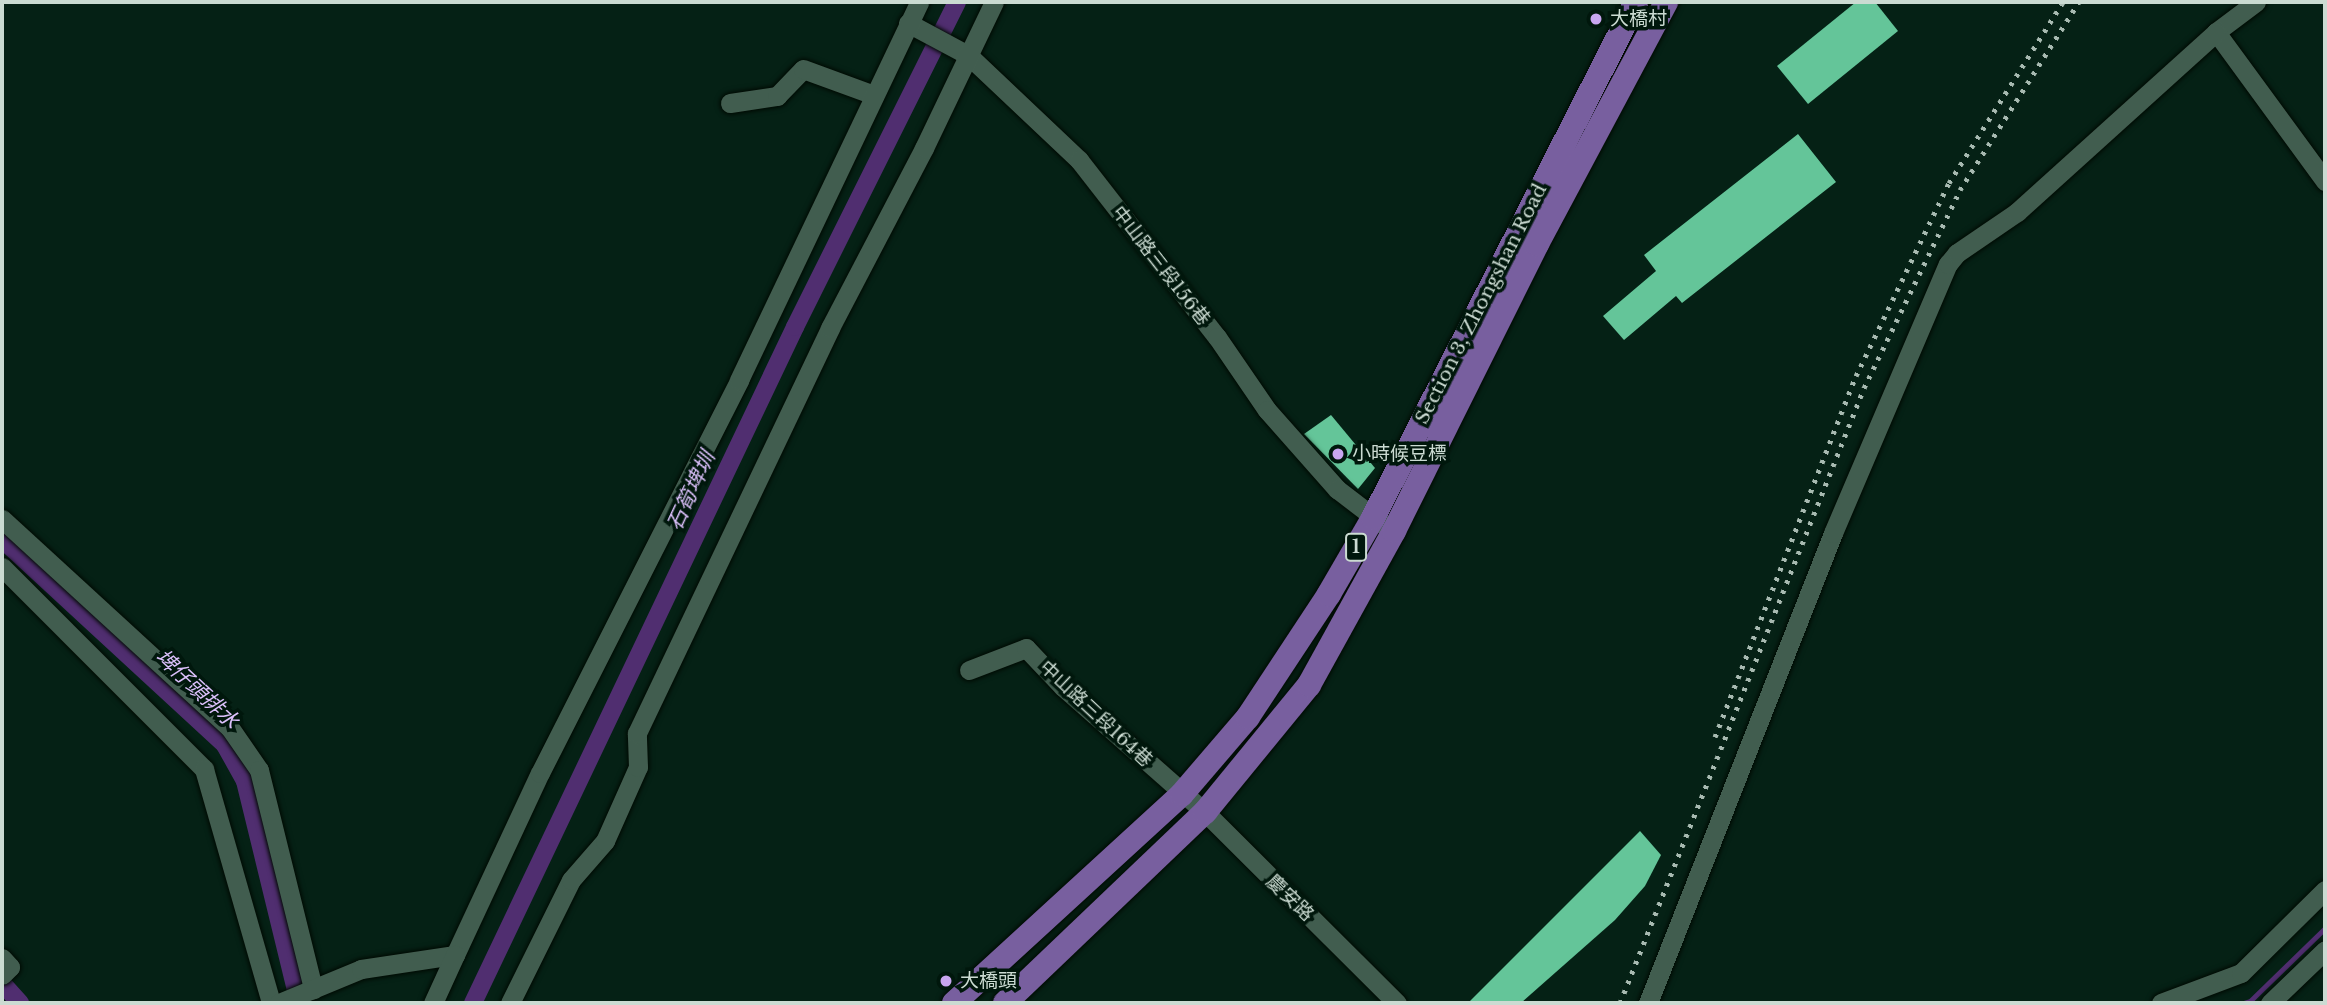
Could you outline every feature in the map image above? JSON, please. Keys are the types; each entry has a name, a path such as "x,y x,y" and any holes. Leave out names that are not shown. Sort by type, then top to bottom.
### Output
{"main road":[{"name":"Section 3, Zhongshan Road","path":"1005,1003 1205,812 1309,685 1394,531 1537,244 1667,2"},
{"name":"Section 3, Zhongshan Road","path":"954,1003 1182,793 1248,717 1329,594 1373,518 1631,4"}],"street":[{"path":"433,1003 540,773 733,392 919,2"},
{"path":"510,1003 571,880 605,841 638,767 637,733 830,328 924,148 993,2"},
{"path":"1648,1003 1833,533 1948,264 1957,253 2017,212 2216,32 2256,2"},
{"name":"中山路三段156巷","path":"908,23 968,55 1079,160 1217,337 1267,410 1338,489 1373,518 1394,531"},
{"path":"2216,32 2325,181"},
{"path":"730,103 777,96 803,69 874,95"},
{"path":"2,520 230,727 259,770 313,989"},
{"path":"2,567 204,769 271,1003"},
{"name":"中山路三段164巷","path":"969,670 1027,648 1063,687 1182,793"},
{"name":"慶安路","path":"1182,793 1205,812 1397,1003"},
{"path":"2161,1003 2241,973 2325,890"},
{"path":"2270,1003 2325,950"},
{"path":"279,1003 361,969 455,956"}],"building":[{"path":"1856,2 1875,2 1898,31 1808,104 1777,66"},
{"path":"1798,134 1836,182 1682,303 1676,296 1624,340 1603,316 1656,271 1644,255"},
{"path":"1331,415 1375,468 1358,489 1304,434"},
{"path":"1640,831 1661,855 1645,886 1615,920 1521,1003 1468,1003"}],"waterway":[{"name":"石筍埤圳","path":"473,1003 795,327 957,2"},
{"name":"埤仔頭排水","path":"2,539 225,745 245,781 299,1003"},
{"path":"2244,1003 2250,1001 2325,928"},
{"path":"2,983 20,1003"}],"railway":[{"path":"1715,737 1856,376 1949,183 2063,2"},
{"path":"1620,1003 1864,388 1960,190 2079,2"}],"place":[{"name":"大橋村","path":"1596,19"},
{"name":"小時候豆標","path":"1338,454"},
{"name":"大橋頭","path":"946,981"}]}
